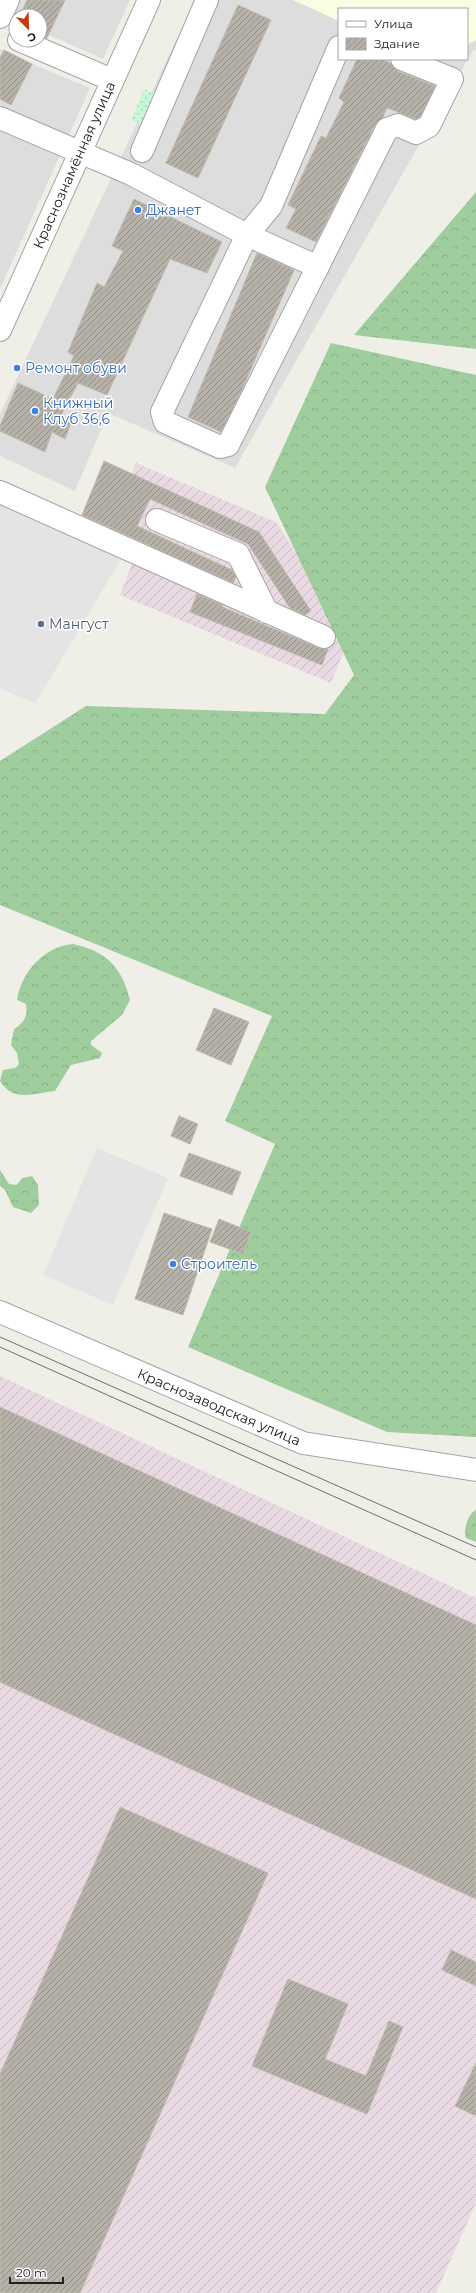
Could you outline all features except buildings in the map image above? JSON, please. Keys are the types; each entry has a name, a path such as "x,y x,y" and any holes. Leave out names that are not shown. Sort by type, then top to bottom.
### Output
{"street":[{"path":"0,18 8,0"},
{"name":"Краснознамённая улица","path":"0,330 149,0"},
{"path":"142,151 207,0"},
{"path":"38,48 112,80"},
{"path":"338,49 271,206 247,235 162,412 165,422 220,447 228,445 387,129 398,124 416,133 429,126 452,79 404,60"},
{"path":"0,118 131,174 247,235 318,267"},
{"path":"0,492 324,637"},
{"path":"157,520 238,554 267,612"},
{"name":"Краснозаводская улица","path":"0,1312 303,1443 474,1470"}],"shaded area":[{"path":"0,0 130,0 103,59 48,35 48,8 8,8 8,18 0,14"},
{"path":"195,0 476,0 476,49 472,52 468,59 468,8 338,8 338,60 467,60 235,468 108,413 75,491 0,456 0,414"},
{"path":"293,0 476,0 476,40 468,44 468,8 338,8 338,21"},
{"path":"0,49 90,88 0,289"},
{"path":"144,89 160,95 147,126 131,120"},
{"path":"136,463 276,522 350,637 331,683 120,595 134,559 101,546"},
{"name":"Мангуст","path":"0,499 121,559 35,704 0,688"},
{"path":"97,1148 168,1178 113,1305 43,1275"},
{"path":"0,1376 476,1598 476,2203 436,2293 0,2293"}],"green space":[{"path":"476,192 476,349 354,335"},
{"path":"331,343 476,375 476,1437 387,1432 188,1347 275,1144 225,1121 272,1016 0,905 0,761 86,706 325,714 354,675 265,487"},
{"path":"73,944 95,951 111,962 127,988 130,1000 122,1015 91,1041 91,1045 102,1053 100,1058 71,1065 55,1091 32,1095 11,1092 5,1088 0,1081 3,1070 15,1068 19,1064 17,1053 11,1045 14,1029 23,1022 26,1016 26,1004 17,1000 19,990 29,971 44,955 63,946"},
{"path":"0,1170 9,1184 17,1185 22,1178 32,1176 38,1185 39,1205 31,1213 13,1207 5,1190 0,1186"},
{"path":"476,1510 476,1542 466,1538 465,1530 469,1518"}],"tram line":[{"path":"0,1337 476,1547"},
{"path":"0,1347 476,1560"}],"place":[{"name":"Джанет","path":"138,210"},
{"name":"Ремонт обуви","path":"17,368"},
{"name":"Книжный Клуб 36,6","path":"35,411"},
{"name":"Мангуст","path":"41,624"},
{"name":"Строитель","path":"173,1264"}]}
